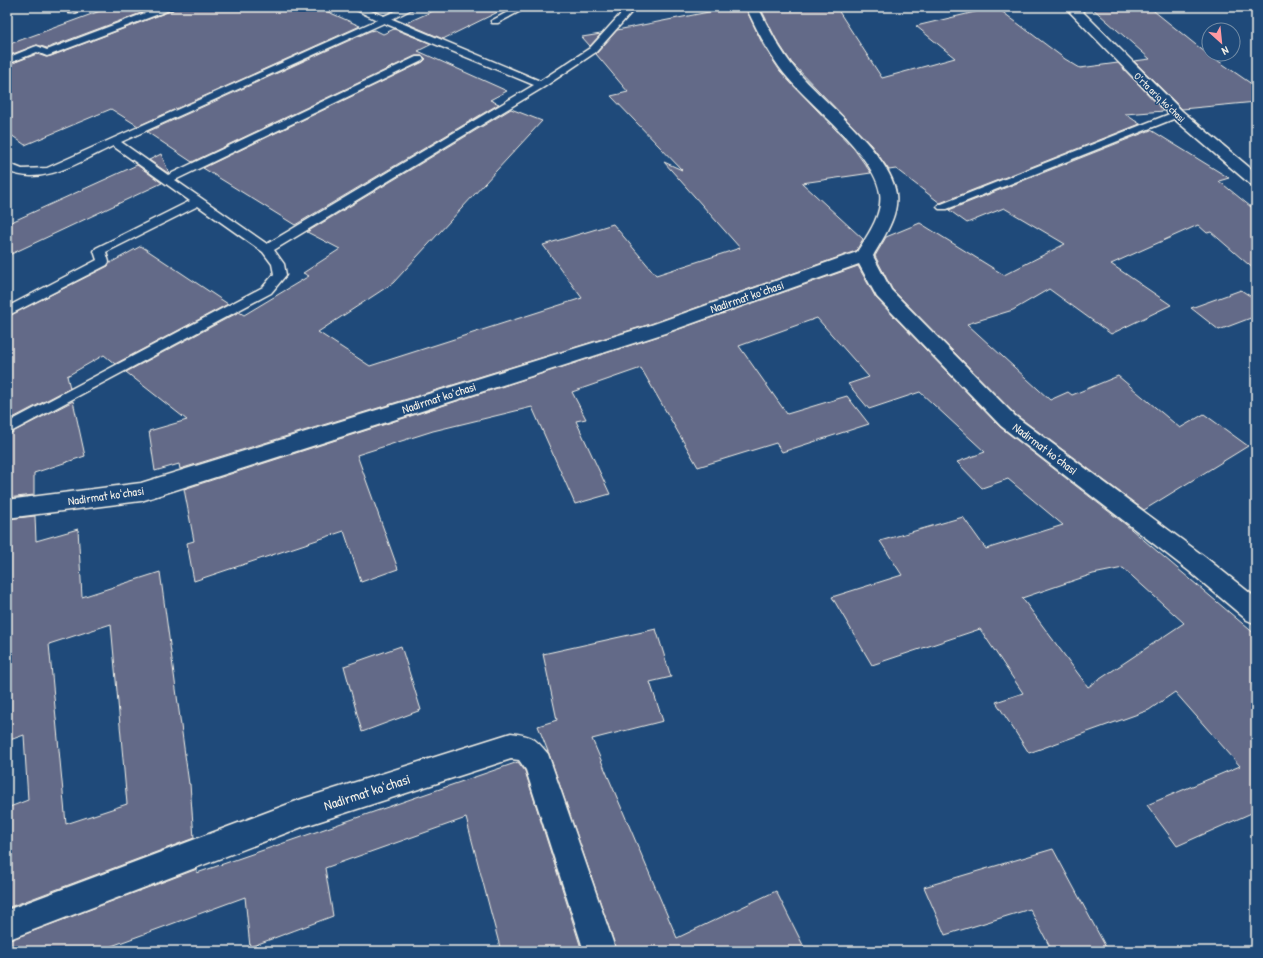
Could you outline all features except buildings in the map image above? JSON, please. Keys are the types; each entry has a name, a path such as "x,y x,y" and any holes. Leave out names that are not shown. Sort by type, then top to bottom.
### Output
{"street":[{"path":"752,7 781,61 819,104 864,148 880,172 888,192 885,217 864,256"},
{"name":"Oʻrta ariq koʻchasi","path":"1071,7 1176,114 1256,181"},
{"name":"Nadirmat koʻchasi","path":"7,508 140,492 658,329 864,256 883,293 1008,420 1197,564 1256,613"},
{"name":"Nadirmat koʻchasi","path":"7,926 302,813 511,746 526,748 538,763 600,951"}],"lane":[{"path":"72,11 83,7"},
{"path":"7,61 37,49 47,54 169,7"},
{"path":"354,7 541,85"},
{"path":"7,166 14,171 29,173 49,171 412,7"},
{"path":"495,21 524,7"},
{"path":"267,249 541,85 593,50 632,7"},
{"path":"168,179 419,59"},
{"path":"943,207 1176,114"},
{"path":"7,429 267,290 280,275 278,264 267,249 114,142"},
{"path":"7,312 103,262 100,251 198,201"}]}
